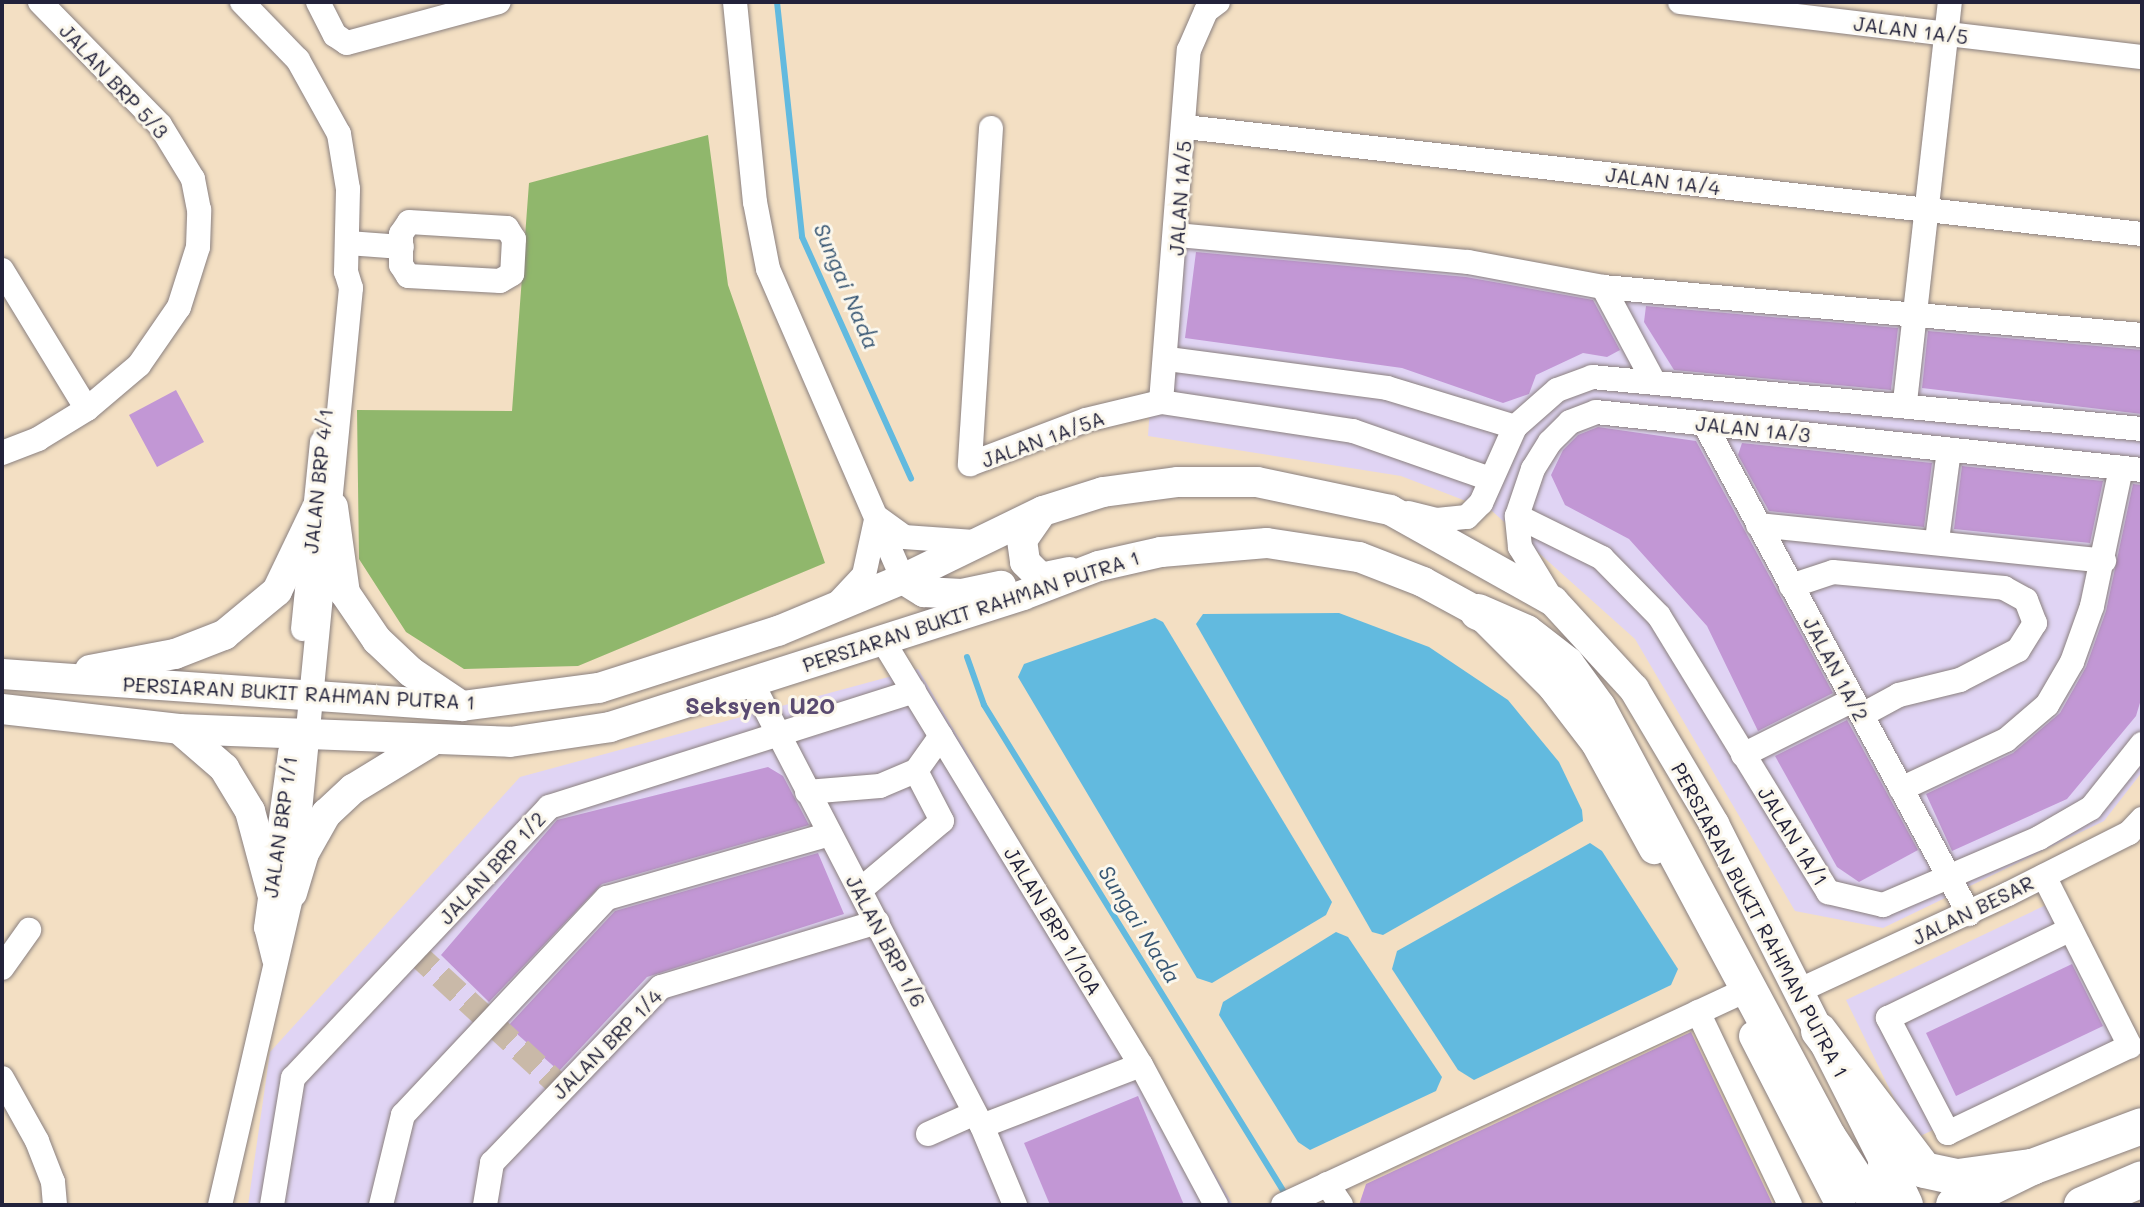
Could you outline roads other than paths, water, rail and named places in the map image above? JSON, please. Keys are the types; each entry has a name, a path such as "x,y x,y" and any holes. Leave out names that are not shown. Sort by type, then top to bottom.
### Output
{"highway":[{"path":"1478,612 1526,633 1566,664 1598,708 1828,1137 1855,1178 1886,1205"},
{"path":"1819,1031 1924,1170 1958,1177 2032,1167"},
{"path":"1955,1204 2032,1167 2142,1126"},
{"path":"1886,1164 1905,1205"},
{"path":"2082,1205 2142,1179"}],"main road":[{"name":"PERSIARAN BUKIT RAHMAN PUTRA 1","path":"2,674 462,706 599,688 778,631 903,579 1043,511 1103,492 1178,482 1257,482 1390,510 1553,601 1634,689 1714,824 1819,1031 1886,1164 1894,1205"},
{"path":"32,678 175,654 224,635 277,591 324,508"},
{"path":"324,508 345,593 399,661 462,706"},
{"path":"1041,578 1021,551 1028,526 1043,511"},
{"name":"PERSIARAN BUKIT RAHMAN PUTRA 1","path":"2,709 179,729 430,742 510,742 610,727 883,641 1099,566 1161,552 1267,543 1359,557 1423,582 1478,612 1553,687 1596,743 1734,996 1841,1205"},
{"path":"903,579 924,592 962,594 1099,566"},
{"path":"179,729 224,768 250,811 282,893"},
{"path":"282,893 326,814 353,789 430,742"}],"street":[{"name":"JALAN BRP 5/3","path":"2,453 38,439 87,409 139,365 179,307 198,247 199,210 193,179 160,125 40,2"},
{"path":"318,2 335,35 347,43 499,2"},
{"path":"735,2 755,202 768,269 903,579"},
{"name":"JALAN 1A/5","path":"1161,402 1168,359 1189,50 1206,11 1218,2"},
{"name":"JALAN 1A/5","path":"1680,2 2142,57"},
{"path":"1905,402 1950,2"},
{"name":"JALAN BRP 4/1","path":"247,4 298,60 339,134 348,189 346,272 337,288 324,508 304,694"},
{"name":"JALAN 1A/4","path":"1185,127 2142,234"},
{"name":"JALAN 1A/5A","path":"991,128 970,464 1086,420 1161,402 1353,431 1490,479"},
{"path":"409,222 502,226 513,234 512,274 500,281 408,276 401,265 402,247 402,229 409,222"},
{"path":"1177,235 1468,262 1603,287 2142,335"},
{"path":"348,243 402,247"},
{"path":"2,270 87,409"},
{"path":"1603,287 1654,382"},
{"path":"1168,359 1387,388 1515,427"},
{"name":"JALAN 1A/3","path":"1390,510 1437,520 1467,517 1481,503 1515,427 1557,390 1592,377 1905,402 2142,429"},
{"name":"JALAN 1A/3","path":"1553,601 1520,547 1517,516 1533,469 1570,422 1596,412 2132,469"},
{"name":"JALAN 1A/2","path":"1704,423 1969,914"},
{"path":"1937,540 1949,450"},
{"path":"1501,456 1533,469"},
{"path":"1901,789 2006,740 2047,705 2072,662 2132,469"},
{"name":"JALAN 1A/1","path":"1517,516 1602,558 1659,616 1828,892 1883,905 2039,838 2091,808 2142,744"},
{"path":"876,517 904,537 979,542"},
{"path":"834,608 864,575 876,517"},
{"path":"1758,525 1937,540 2104,561"},
{"path":"1743,755 1857,707 1960,680 2018,650 2035,623 2026,600 2004,588 1833,572 1791,586"},
{"name":"JALAN BRP 1/10A","path":"883,641 1141,1065 1216,1205"},
{"name":"JALAN BRP 1/6","path":"751,681 777,737 877,922 978,1120 1015,1205"},
{"name":"JALAN BRP 1/2","path":"272,1205 293,1078 549,807 914,691"},
{"name":"JALAN BRP 1/1","path":"220,1205 274,959 266,928 282,893 304,694"},
{"path":"807,792 880,786 916,771 941,736"},
{"path":"860,890 942,821 916,771"},
{"name":"JALAN BESAR","path":"1798,991 1969,914 2129,833 2142,819"},
{"path":"381,1205 403,1115 607,898 830,834"},
{"path":"2044,876 2071,929 2130,1046 1948,1133 1888,1018 2071,929"},
{"name":"JALAN BRP 1/4","path":"485,1205 492,1163 661,987 877,922"},
{"path":"2,968 29,930"},
{"path":"1283,1205 1734,996"},
{"path":"1698,1012 1790,1205"},
{"path":"928,1134 1141,1065"},
{"path":"2,1078 37,1141 53,1182 55,1205"},
{"path":"1318,1188 1341,1205"}],"water":[{"path":"1339,613 1429,647 1508,700 1559,762 1582,810 1583,821 1383,935 1372,932 1196,624 1203,614"},
{"path":"1155,618 1163,622 1332,902 1326,915 1212,983 1197,978 1018,677 1024,664"},
{"path":"1590,843 1602,851 1678,969 1671,985 1474,1080 1458,1070 1392,969 1397,951"},
{"path":"1336,932 1348,937 1442,1077 1436,1091 1310,1150 1298,1142 1219,1015 1223,1002"}],"waterway":[{"name":"Sungai Nada","path":"777,2 802,237 911,478"},
{"name":"Sungai Nada","path":"967,657 984,705 1287,1197"}],"tunnel":[{"path":"414,952 563,1089"}],"district":[{"name":"Seksyen U20","path":"760,705"}]}
